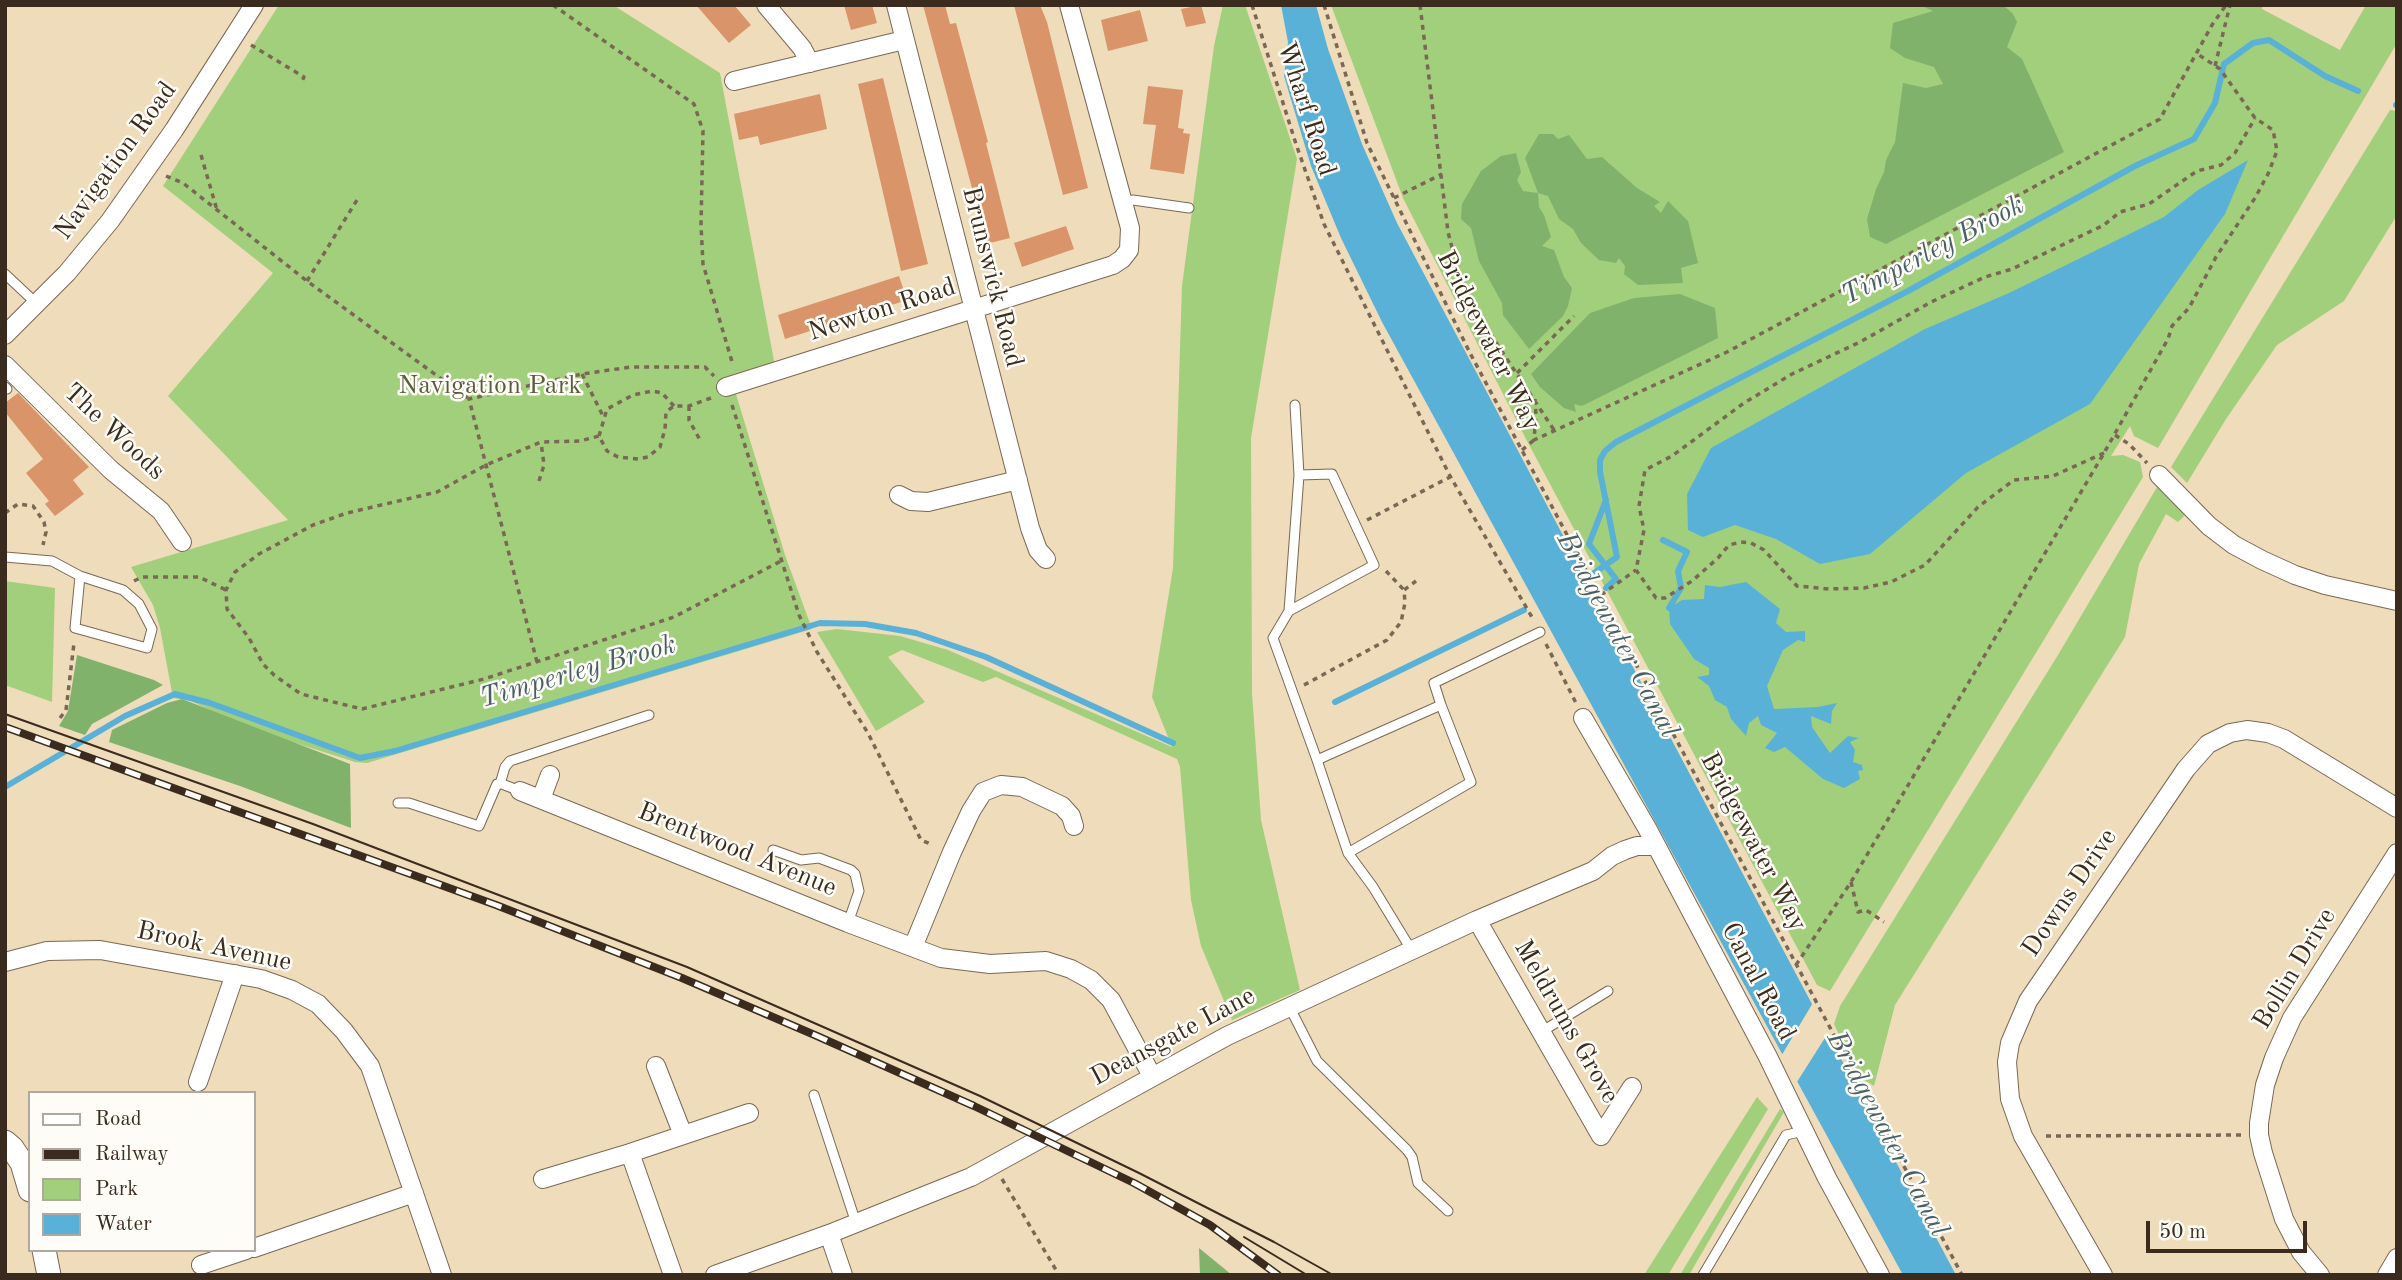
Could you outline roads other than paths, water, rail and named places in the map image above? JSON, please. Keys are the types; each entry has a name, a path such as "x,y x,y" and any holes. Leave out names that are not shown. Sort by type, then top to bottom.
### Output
{"street":[{"name":"Navigation Road","path":"5,335 37,304 110,221 148,168 254,5"},
{"path":"765,5 802,48 810,63"},
{"name":"Brunswick Road","path":"895,5 1017,480 1034,542 1046,559"},
{"path":"1069,5 1123,203"},
{"path":"734,81 904,40"},
{"name":"Newton Road","path":"724,388 1113,265 1122,260 1129,250 1130,233 1123,203"},
{"name":"The Woods","path":"5,365 111,470 161,511 182,542"},
{"path":"2160,475 2209,526 2234,545 2262,560 2325,585 2397,601"},
{"path":"899,495 911,501 928,502 1017,480"},
{"name":"Canal Road","path":"1583,718 1647,828 1654,846 1768,1057 1880,1275"},
{"name":"Downs Drive","path":"2103,1275 2023,1136 2010,1099 2007,1077 2009,1053 2028,1001 2186,769 2208,744 2230,733 2247,730 2268,733 2284,739 2397,808"},
{"path":"541,799 550,775"},
{"path":"913,947 978,797 989,789 1002,785 1022,787 1056,802 1067,810 1074,826"},
{"name":"Brentwood Avenue","path":"520,791 913,947 953,960 989,964 1046,961 1080,974 1091,980 1111,1000 1152,1076"},
{"name":"Deansgate Lane","path":"715,1275 830,1234 994,1166 1051,1131 1216,1041 1477,920 1593,871 1612,856 1625,850 1637,846 1654,846"},
{"name":"Bollin Drive","path":"2320,1275 2301,1252 2284,1219 2259,1135 2265,1085 2292,1018 2397,853"},
{"name":"Meldrums Grove","path":"1477,920 1601,1136 1633,1087"},
{"name":"Brook Avenue","path":"5,962 47,951 88,949 235,974 278,984 306,997 328,1013 370,1066 442,1275"},
{"path":"198,1082 235,974"},
{"path":"656,1066 683,1135"},
{"path":"543,1179 749,1113"},
{"path":"5,1142 22,1163 28,1183"},
{"path":"630,1153 673,1275"},
{"path":"256,1247 414,1193"},
{"path":"830,1234 843,1275"},
{"path":"44,1252 49,1275"},
{"path":"201,1265 240,1252"},
{"path":"2387,1275 2397,1258"}],"lane":[{"path":"1123,203 1133,200 1189,208"},
{"path":"5,274 37,304"},
{"path":"1295,405 1299,475 1289,611 1273,638 1348,853 1373,887 1412,951"},
{"path":"1289,611 1374,565 1332,474 1299,475"},
{"path":"5,557 52,561 80,576 123,590 139,604 152,629 147,649 75,628 80,576"},
{"path":"1348,853 1471,782 1434,683 1540,632"},
{"path":"1317,760 1441,705"},
{"path":"500,784 505,767 510,761 649,715"},
{"path":"398,803 409,803 479,826 494,787 500,784 520,791"},
{"path":"773,850 801,860 819,858 851,870 855,874 859,891 848,923"},
{"path":"1541,1032 1608,991"},
{"path":"1289,1006 1317,1061 1407,1150 1412,1157 1418,1183 1448,1211"},
{"path":"814,1095 856,1223"},
{"path":"1703,1275 1786,1135 1804,1131"}],"water":[{"path":"1281,5 1316,5 1328,49 1362,144 1397,223 1956,1275 1903,1275 1382,322 1341,238 1311,166 1284,76 1288,42"},
{"path":"2248,160 2225,214 2090,404 1966,473 1870,554 1820,564 1776,539 1735,525 1703,537 1688,530 1687,494 1711,448 1925,329 2009,293 2164,217 2198,190"},
{"path":"1746,582 1780,609 1776,623 1786,632 1805,631 1805,642 1798,640 1783,650 1767,686 1774,709 1818,707 1837,703 1832,711 1831,724 1811,716 1812,727 1830,753 1848,736 1859,738 1850,742 1855,750 1853,762 1862,765 1863,770 1858,771 1860,779 1844,788 1823,779 1785,747 1774,752 1765,748 1777,733 1761,725 1758,716 1749,723 1746,736 1731,719 1727,707 1715,700 1709,686 1697,677 1709,675 1709,668 1694,659 1670,624 1669,608 1682,600 1704,599 1705,585 1720,587"}],"waterway":[{"name":"Timperley Brook","path":"1594,573 1617,557 1600,472 1600,460 1605,451 1616,442 1908,291 2135,166 2194,139 2215,103 2224,64 2253,43 2269,40 2325,76 2358,91"},
{"name":"Bridgewater Canal","path":"1606,500 1589,544 1616,579 1606,588"},
{"path":"1663,540 1687,552 1678,571 1681,588 1669,608"},
{"name":"Timperley Brook","path":"1335,702 1524,610"},
{"name":"Timperley Brook","path":"5,787 125,716 175,694 210,703 360,758 395,751 820,623 865,624 916,633 986,657 1173,743"}],"tram line":[{"path":"5,714 313,824 687,967 980,1096 1139,1173 1333,1275"},
{"path":"1244,1237 1307,1275"}],"railway":[{"path":"5,727 496,905 682,978 817,1036 974,1106 1134,1183 1210,1225 1278,1275"}],"park label":[{"name":"Navigation Park","path":"490,386"}]}
